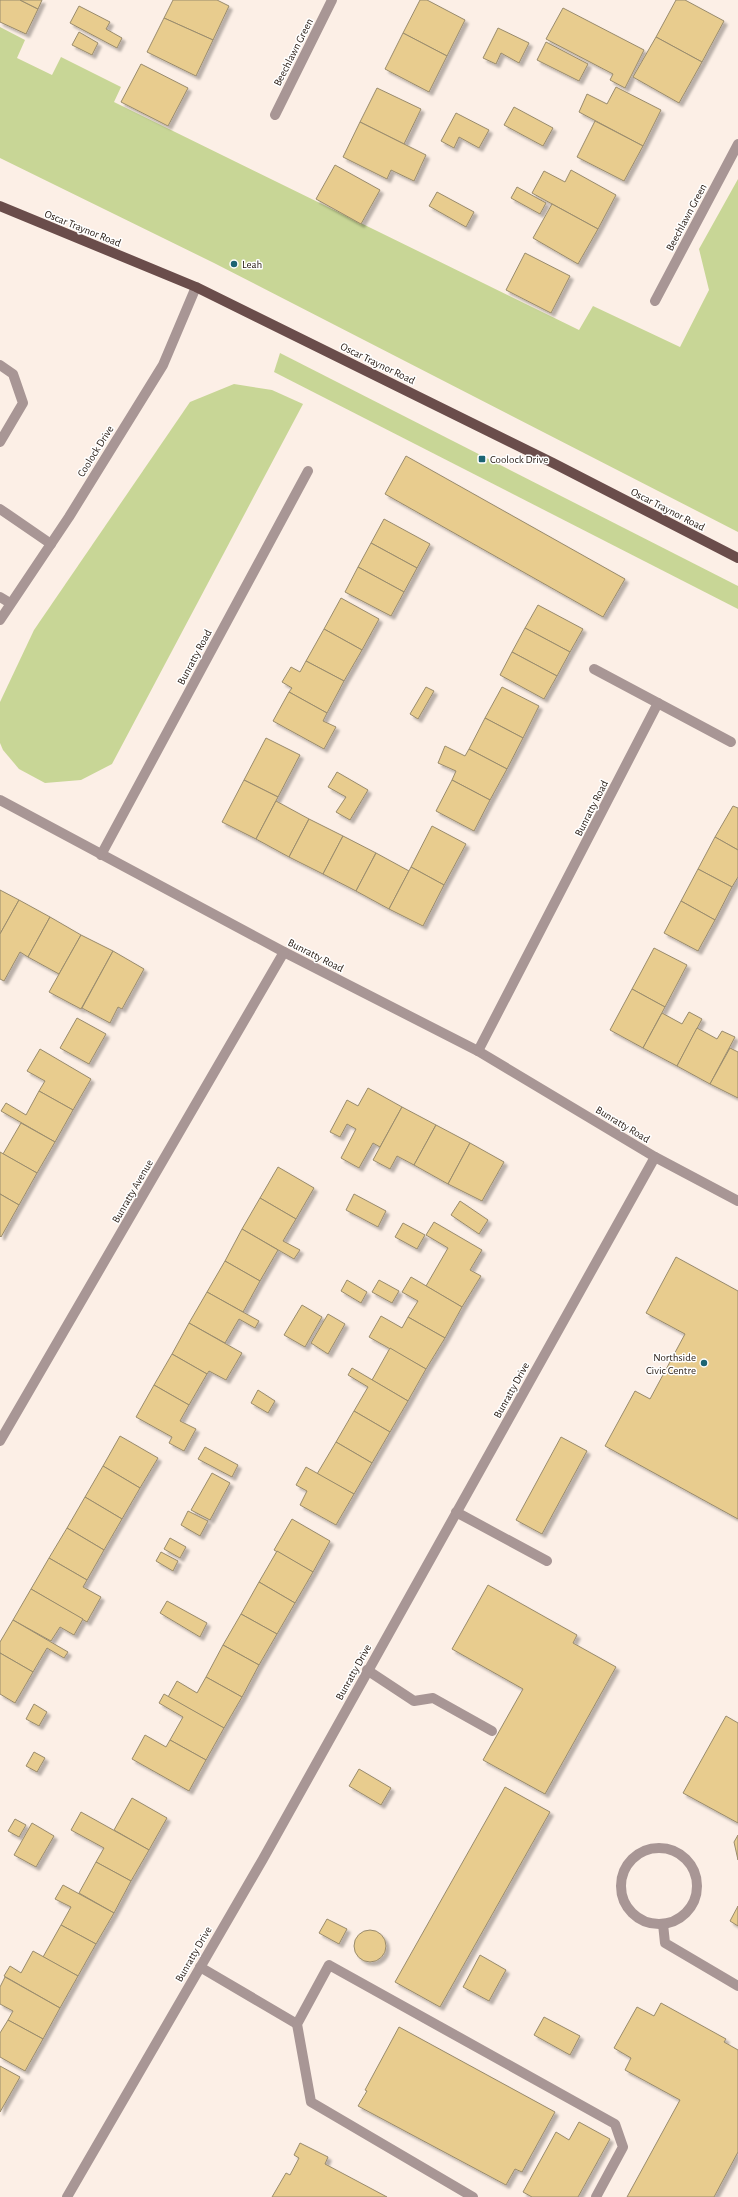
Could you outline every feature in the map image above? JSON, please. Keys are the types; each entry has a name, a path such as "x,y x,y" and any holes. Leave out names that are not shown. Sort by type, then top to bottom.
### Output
{"main road":[{"name":"Oscar Traynor Road","path":"0,206 196,287 553,463 738,558"}],"street":[{"name":"Beechlawn Green","path":"275,115 332,0"},
{"name":"Beechlawn Green","path":"655,301 738,144"},
{"name":"Coolock Drive","path":"0,620 51,544 163,365 196,287"},
{"path":"0,365 13,374 23,403 0,442"},
{"name":"Bunratty Road","path":"101,855 308,471"},
{"path":"0,509 51,544"},
{"path":"0,597 10,604"},
{"path":"594,670 731,742"},
{"name":"Bunratty Road","path":"478,1051 658,703"},
{"name":"Bunratty Road","path":"0,800 284,952 478,1051 655,1157 738,1201"},
{"name":"Bunratty Avenue","path":"0,1441 284,952"},
{"name":"Bunratty Drive","path":"67,2197 200,1967 368,1670 655,1157"},
{"path":"456,1512 547,1561"},
{"path":"368,1670 414,1701 433,1698 492,1732"},
{"path":"658,1848 670,1850 682,1856 691,1865 696,1876 697,1889 694,1902 686,1913 676,1921 663,1924 651,1924 640,1919 630,1911 623,1901 620,1889 621,1876 626,1865 635,1856 646,1850 658,1848"},
{"path":"663,1924 665,1943 738,1986"},
{"path":"474,2197 311,2102 297,2024 329,1965 615,2124 623,2147 596,2197"},
{"path":"200,1967 297,2024"}],"green space":[{"path":"0,27 25,40 17,58 52,75 61,57 121,87 114,102 579,330 593,306 680,347 709,290 699,249 738,179 738,532 214,263 0,158"},
{"path":"280,353 738,586 738,609 274,372"},
{"path":"234,384 272,390 303,404 112,764 81,780 45,783 19,769 3,750 0,743 0,702 34,630 190,402"}],"building":[{"path":"0,0 20,0 38,9 26,34 0,22"},
{"path":"20,0 42,0 38,9"},
{"path":"173,0 217,0 229,6 213,40 164,18"},
{"path":"420,0 427,0 465,20 447,56 403,33"},
{"path":"676,0 685,0 724,21 702,62 656,37"},
{"path":"79,6 110,22 106,29 122,38 117,48 70,23"},
{"path":"563,8 644,50 625,88 610,80 613,74 546,39"},
{"path":"164,18 213,40 196,76 147,52"},
{"path":"498,28 529,43 519,63 501,53 496,64 483,58"},
{"path":"79,32 98,43 92,55 72,45"},
{"path":"403,33 447,56 429,92 385,69"},
{"path":"656,37 702,62 679,103 633,77"},
{"path":"546,42 588,64 579,81 537,60"},
{"path":"141,64 188,88 168,126 121,102"},
{"path":"616,87 661,110 643,146 579,112 587,94 607,104"},
{"path":"377,88 421,109 404,144 360,122"},
{"path":"514,107 553,128 543,146 504,125"},
{"path":"456,113 489,130 479,148 459,137 454,148 441,141"},
{"path":"595,121 643,146 624,181 577,157"},
{"path":"360,122 426,155 414,181 391,170 387,179 343,157"},
{"path":"335,165 380,190 361,224 316,199"},
{"path":"571,170 616,195 598,229 532,193 544,171 565,182"},
{"path":"517,187 546,203 540,214 511,198"},
{"path":"437,192 474,212 466,227 429,206"},
{"path":"552,204 598,229 578,264 533,238"},
{"path":"525,253 570,276 551,313 506,290"},
{"path":"406,456 625,579 603,617 385,494"},
{"path":"384,519 430,544 417,568 371,543"},
{"path":"371,543 417,568 404,592 358,567"},
{"path":"358,567 404,592 391,616 345,592"},
{"path":"341,598 379,619 362,650 324,629"},
{"path":"538,605 583,629 570,652 525,628"},
{"path":"525,628 570,652 557,676 512,652"},
{"path":"324,629 362,650 344,681 306,661"},
{"path":"512,652 557,676 544,699 500,675"},
{"path":"306,661 344,681 327,713 289,692 292,688 282,682 291,667 300,672"},
{"path":"426,687 434,691 418,719 410,714"},
{"path":"502,687 539,706 523,738 485,718"},
{"path":"289,692 327,713 323,721 336,727 324,749 273,721"},
{"path":"485,718 523,738 507,769 469,749"},
{"path":"266,738 300,755 278,797 244,780"},
{"path":"445,746 465,756 469,749 507,769 490,800 452,780 456,771 438,763"},
{"path":"337,772 368,790 350,820 336,812 346,797 328,787"},
{"path":"244,780 278,797 256,839 222,822"},
{"path":"452,780 490,800 474,831 436,811"},
{"path":"276,801 309,819 289,857 256,839"},
{"path":"733,806 738,808 738,850 715,837"},
{"path":"309,819 343,836 323,874 289,857"},
{"path":"432,826 466,844 444,885 411,867"},
{"path":"343,836 376,853 356,891 323,874"},
{"path":"715,837 738,850 738,877 732,887 698,869"},
{"path":"376,853 409,871 389,909 356,891"},
{"path":"411,867 444,885 423,926 389,909"},
{"path":"698,869 732,887 715,920 681,901"},
{"path":"0,890 19,900 0,934"},
{"path":"19,900 50,917 28,957 20,952 4,981 0,979 0,934"},
{"path":"681,901 715,920 698,951 664,933"},
{"path":"50,917 81,935 59,974 28,957"},
{"path":"81,935 113,951 81,1009 49,992"},
{"path":"654,948 687,965 665,1007 632,989"},
{"path":"113,951 144,969 122,1009 118,1007 110,1023 82,1008"},
{"path":"632,989 665,1007 643,1048 610,1030"},
{"path":"689,1012 702,1019 677,1066 643,1048 662,1013 682,1024"},
{"path":"77,1018 106,1034 89,1064 60,1048"},
{"path":"697,1028 717,1039 722,1031 735,1037 710,1084 677,1066"},
{"path":"730,1048 738,1052 738,1098 710,1084"},
{"path":"40,1049 91,1079 73,1110 39,1091 45,1081 27,1071"},
{"path":"368,1088 402,1107 380,1147 373,1143 359,1168 341,1158 356,1129 347,1124 340,1137 330,1132 347,1100 358,1106"},
{"path":"39,1091 73,1110 55,1142 1,1111 6,1103 26,1115"},
{"path":"402,1107 436,1125 414,1165 397,1156 390,1169 373,1160"},
{"path":"21,1123 55,1142 37,1173 3,1154"},
{"path":"436,1125 470,1143 448,1184 414,1165"},
{"path":"470,1143 504,1162 482,1201 448,1184"},
{"path":"0,1152 37,1173 19,1205 0,1194"},
{"path":"278,1167 314,1188 296,1219 260,1198"},
{"path":"0,1194 19,1205 1,1237 0,1236"},
{"path":"354,1194 386,1211 378,1227 346,1210"},
{"path":"260,1198 296,1219 283,1241 300,1250 294,1259 242,1229"},
{"path":"460,1201 488,1220 479,1234 451,1215"},
{"path":"434,1222 482,1250 470,1270 481,1276 462,1307 426,1286 448,1248 426,1235"},
{"path":"403,1223 425,1235 417,1249 395,1237"},
{"path":"242,1229 278,1250 260,1281 225,1261"},
{"name":"Northside Civic Centre","path":"676,1257 738,1291 738,1519 605,1446 635,1391 650,1399 685,1334 646,1313"},
{"path":"225,1261 260,1281 243,1312 207,1292"},
{"path":"411,1277 462,1307 445,1338 408,1317 418,1301 402,1292"},
{"path":"347,1280 367,1292 361,1303 341,1291"},
{"path":"379,1280 399,1291 392,1303 372,1292"},
{"path":"207,1292 259,1321 255,1328 239,1319 225,1343 189,1323"},
{"path":"302,1305 322,1317 305,1347 284,1335"},
{"path":"328,1314 345,1324 328,1354 311,1343"},
{"path":"381,1316 402,1328 408,1317 445,1338 426,1369 369,1337"},
{"path":"189,1323 242,1353 226,1380 209,1371 207,1374 172,1354"},
{"path":"390,1348 426,1369 408,1401 372,1380"},
{"path":"172,1354 207,1374 189,1405 154,1385"},
{"path":"352,1368 408,1401 390,1432 354,1411 368,1387 348,1375"},
{"path":"154,1385 189,1405 180,1421 196,1429 184,1451 169,1443 172,1437 136,1417"},
{"path":"258,1390 275,1401 268,1413 251,1403"},
{"path":"354,1411 390,1432 372,1463 336,1442"},
{"path":"120,1436 158,1458 140,1488 103,1466"},
{"path":"561,1437 587,1451 542,1534 516,1520"},
{"path":"336,1442 372,1463 354,1494 317,1474"},
{"path":"205,1447 238,1465 232,1477 198,1459"},
{"path":"103,1466 140,1488 122,1519 85,1497"},
{"path":"306,1467 354,1494 336,1525 300,1505 307,1491 296,1485"},
{"path":"212,1473 230,1483 210,1520 191,1510"},
{"path":"85,1497 122,1519 104,1550 67,1528"},
{"path":"188,1511 208,1521 200,1536 181,1525"},
{"path":"292,1519 330,1541 313,1572 274,1550"},
{"path":"67,1528 104,1550 87,1580 49,1558"},
{"path":"170,1538 186,1547 180,1558 164,1549"},
{"path":"277,1551 313,1572 295,1603 259,1582"},
{"path":"161,1552 178,1561 173,1571 156,1561"},
{"path":"49,1558 87,1580 83,1587 101,1597 87,1622 31,1589"},
{"path":"259,1582 295,1603 277,1634 241,1614"},
{"path":"488,1585 577,1635 573,1643 616,1667 545,1794 483,1760 523,1689 452,1649"},
{"path":"31,1589 83,1619 74,1635 60,1627 51,1641 13,1620"},
{"path":"167,1601 207,1623 200,1637 160,1613"},
{"path":"241,1614 277,1634 259,1665 223,1645"},
{"path":"13,1620 68,1652 64,1658 47,1648 33,1672 0,1653 0,1642"},
{"path":"223,1645 259,1665 242,1697 206,1677"},
{"path":"0,1653 33,1672 15,1703 0,1694"},
{"path":"206,1677 242,1697 224,1728 168,1697 177,1681 197,1693"},
{"path":"164,1694 224,1728 206,1760 170,1740 183,1717 159,1703"},
{"path":"34,1704 47,1712 39,1726 26,1719"},
{"path":"726,1716 738,1723 738,1823 683,1793"},
{"path":"145,1735 166,1747 170,1740 206,1760 189,1791 132,1759"},
{"path":"34,1752 45,1758 37,1772 26,1766"},
{"path":"359,1769 391,1788 381,1805 349,1786"},
{"path":"505,1787 550,1812 440,2007 395,1982"},
{"path":"132,1798 167,1818 149,1850 114,1830"},
{"path":"81,1812 149,1850 131,1881 96,1862 104,1848 71,1830"},
{"path":"15,1819 26,1825 19,1837 8,1831"},
{"path":"32,1823 54,1836 36,1867 14,1855"},
{"path":"738,1835 738,1860 734,1842"},
{"path":"96,1862 131,1881 114,1913 79,1893"},
{"path":"63,1885 114,1913 96,1944 61,1925 71,1907 55,1899"},
{"path":"738,1906 738,1926 730,1921"},
{"path":"327,1919 347,1929 339,1944 319,1933"},
{"path":"61,1925 96,1944 78,1976 43,1957"},
{"path":"367,1930 373,1930 383,1937 386,1946 385,1952 379,1959 373,1962 367,1962 357,1955 354,1949 354,1943 361,1933"},
{"path":"33,1951 78,1976 60,2008 4,1976 10,1966 21,1973"},
{"path":"480,1955 506,1970 489,2001 463,1987"},
{"path":"5,1977 60,2008 43,2039 8,2020 13,2011 0,2004 0,1987"},
{"path":"661,2003 726,2039 724,2042 738,2050 738,2152 714,2197 627,2197 680,2100 625,2070 631,2058 614,2048 637,2007 654,2016"},
{"path":"544,2017 580,2036 570,2055 534,2035"},
{"path":"8,2020 43,2039 25,2071 0,2057 0,2033"},
{"path":"399,2027 555,2112 522,2172 515,2169 506,2185 358,2106"},
{"path":"0,2066 20,2077 0,2112"},
{"path":"579,2122 610,2139 578,2197 532,2197 523,2192 556,2132 569,2140"},
{"path":"300,2143 328,2157 325,2164 387,2197 272,2197 286,2173 290,2175 299,2158 294,2155"}],"place":[{"name":"Leah","path":"234,264"},
{"name":"Coolock Drive","path":"482,459"},
{"name":"Northside Civic Centre","path":"704,1363"}]}
